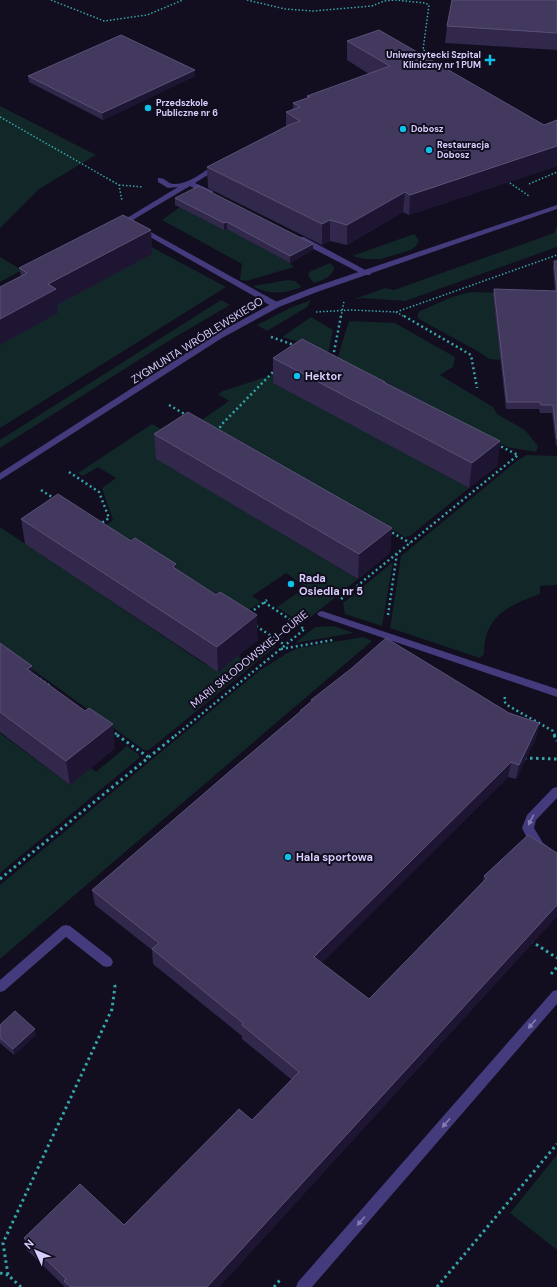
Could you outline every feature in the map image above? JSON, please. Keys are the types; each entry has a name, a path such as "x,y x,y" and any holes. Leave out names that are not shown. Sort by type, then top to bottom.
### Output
{"street":[{"path":"126,221 226,160"},
{"path":"161,180 171,186 190,183 218,197"},
{"name":"ZYGMUNTA WRÓBLEWSKIEGO","path":"0,477 220,336 276,305 366,272 557,207"},
{"path":"126,221 276,305"},
{"path":"295,236 366,272"},
{"name":"MARII SKŁODOWSKIEJ-CURIE","path":"322,614 557,692"},
{"path":"557,792 531,818 528,828 533,841 546,852 557,858"},
{"path":"0,987 66,930 107,962"},
{"path":"303,1287 557,995"}],"path":[{"path":"50,0 104,21 147,15 183,0"},
{"path":"247,0 285,9 313,11 372,6 384,1 395,0 425,3 429,5 424,50 438,58"},
{"path":"0,117 119,185 126,221"},
{"path":"529,184 557,172"},
{"path":"503,178 530,197"},
{"path":"315,312 343,310 396,312 557,256"},
{"path":"332,361 343,310"},
{"path":"396,312 471,355 477,388"},
{"path":"271,337 298,346"},
{"path":"210,429 217,433 227,418 268,376 280,366"},
{"path":"169,405 190,417"},
{"path":"322,614 518,455 490,441"},
{"path":"69,472 99,492 109,518 98,525 104,530"},
{"path":"42,490 60,502"},
{"path":"383,527 410,542"},
{"path":"386,636 397,553"},
{"path":"248,614 266,601 304,629"},
{"name":"MARII SKŁODOWSKIEJ-CURIE","path":"0,879 322,614"},
{"path":"255,625 286,645"},
{"path":"280,649 340,639"},
{"path":"26,669 51,687"},
{"path":"514,678 504,701 507,705 553,731 557,741"},
{"path":"109,729 148,757"},
{"path":"522,757 557,759"},
{"path":"526,938 557,958"},
{"path":"21,1287 8,1274 3,1243 112,1009 115,986 107,962"},
{"path":"437,1287 557,1144"},
{"path":"0,1273 8,1274"}],"green space":[{"path":"0,106 96,155 39,189 0,228"},
{"path":"180,207 206,221 241,221 238,234 290,263 294,267 246,281 240,280 242,264 162,220"},
{"path":"557,226 557,247 405,301 362,298 352,300 385,288 394,290 554,233"},
{"path":"414,234 419,240 416,246 411,250 381,259 364,259 352,256"},
{"path":"131,236 226,287 0,428 0,345 51,309"},
{"path":"0,257 22,270 0,282"},
{"path":"330,263 334,267 330,276 314,283 308,276 309,272"},
{"path":"288,280 295,281 302,287 283,292 271,292 252,286"},
{"path":"470,292 557,294 493,296 501,360 489,359 419,319 417,315 420,311 452,297"},
{"path":"221,300 230,305 167,342 0,448 0,440"},
{"path":"311,300 307,307 267,331 257,325 290,308"},
{"path":"311,317 333,330 328,354 316,347 282,337"},
{"path":"349,321 395,323 455,357 453,367 440,375 493,407 497,414 525,430 538,446 536,452 507,447 337,359"},
{"path":"275,374 274,383 469,488 410,536 405,537 203,422 203,419 229,401 218,394"},
{"path":"152,424 183,441 157,459 358,579 302,624 277,607 306,587 286,573 252,596 261,602 244,613 105,526 113,520 102,488 116,478 98,467 83,476 78,473"},
{"path":"527,455 557,456 557,585 540,586 540,594 508,608 500,614 488,631 485,641 484,654 480,658 390,628 401,556 518,460"},
{"path":"0,527 206,665 238,656 243,659 266,640 270,639 276,646 149,750 144,750 0,646"},
{"path":"393,562 382,626 345,614 343,603"},
{"path":"333,626 354,633 295,643 315,627"},
{"path":"363,637 372,641 0,959 0,885 259,671 287,653 298,648"},
{"path":"0,733 70,785 91,768 96,772 127,746 139,755 139,758 0,873"},
{"path":"557,1155 557,1250 510,1213"}],"building":[{"path":"452,0 557,0 557,33 447,26"},
{"path":"379,30 544,125 557,120 557,146 410,195 405,192 347,225 330,220 322,224 207,167 289,125 300,121 286,112 300,107 293,103 310,97 307,96 390,66 347,41"},
{"path":"121,35 195,70 102,113 28,76"},
{"path":"199,186 313,244 290,256 227,222 224,223 175,198"},
{"path":"123,215 151,230 48,284 56,289 0,319 0,287 27,273 19,268"},
{"path":"554,261 557,261 557,291"},
{"path":"494,289 557,291 557,439 553,405 541,405 540,402 507,402"},
{"path":"302,339 500,441 472,463 273,358"},
{"path":"188,412 392,528 359,554 154,434"},
{"path":"58,494 131,541 135,538 176,564 173,567 216,595 220,592 257,615 217,647 21,519"},
{"path":"386,638 509,713 539,723 519,765 511,762 314,957 369,999 487,878 484,876 528,835 557,853 557,905 207,1287 71,1287 64,1281 66,1279 24,1238 80,1184 124,1225 239,1109 252,1120 299,1072 242,1025 243,1023 152,949 159,943 92,890 313,700 311,700 352,668"},
{"path":"0,643 32,666 27,669 85,711 89,708 113,724 66,761 0,712"},
{"path":"15,1011 35,1029 13,1049 0,1038 0,1025"}],"place":[{"name":"Uniwersytecki Szpital Kliniczny nr 1 PUM","path":"490,60"},
{"name":"Przedszkole Publiczne nr 6","path":"148,108"},
{"name":"Dobosz","path":"403,129"},
{"name":"Restauracja Dobosz","path":"429,150"},
{"name":"Hektor","path":"297,376"},
{"name":"Rada Osiedla nr 5","path":"291,584"},
{"name":"Hala sportowa","path":"288,857"}]}
